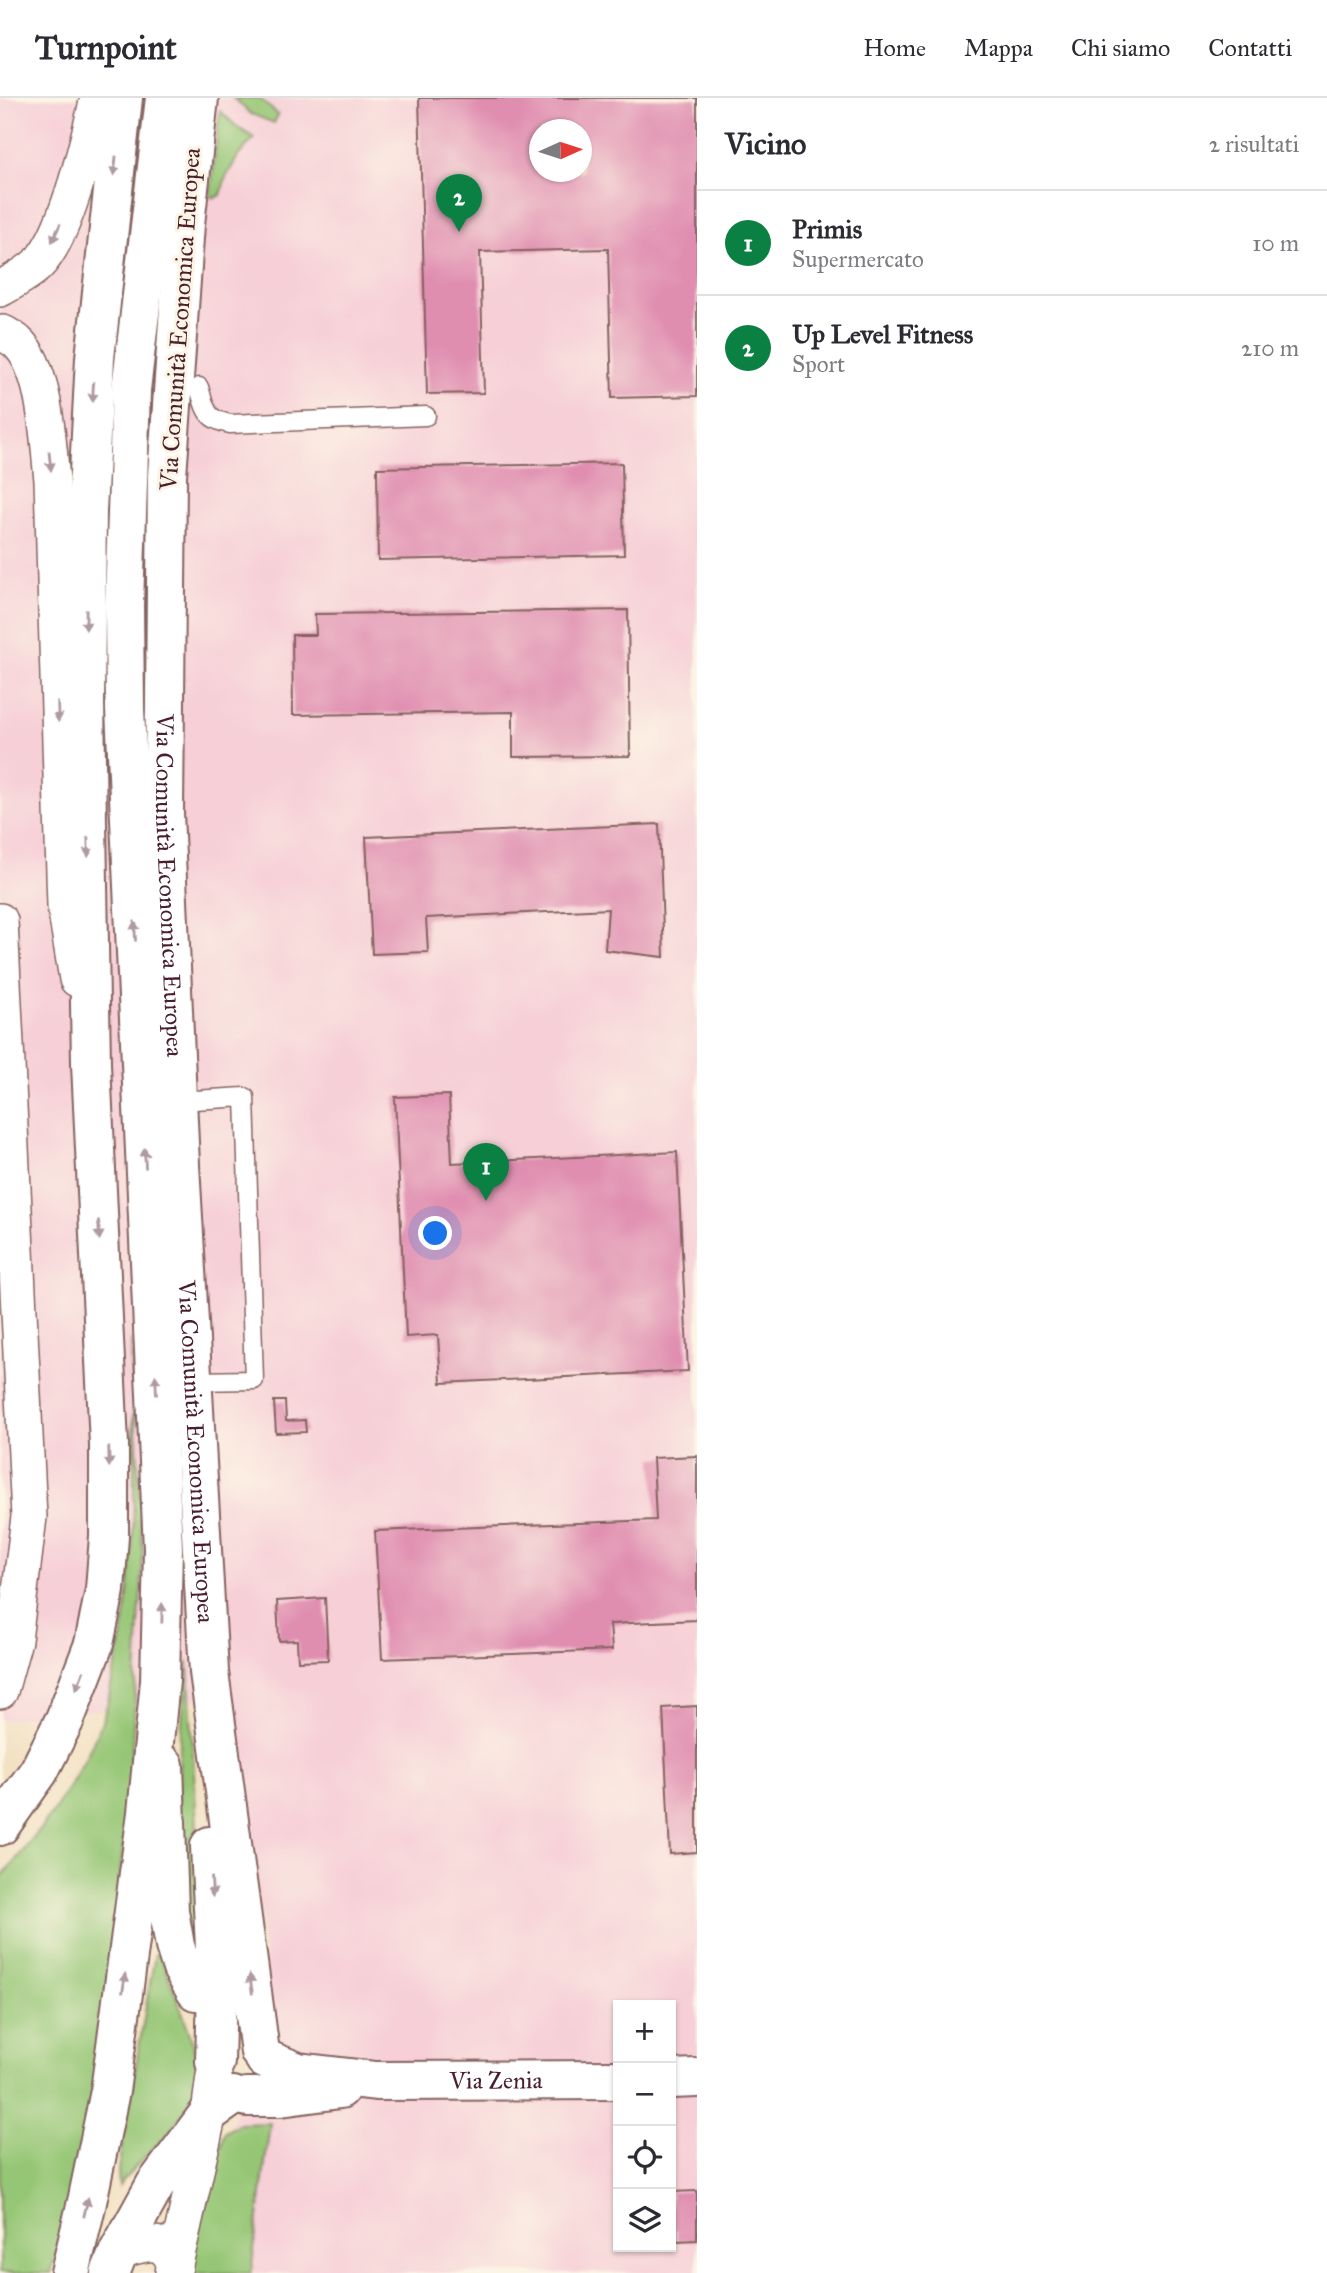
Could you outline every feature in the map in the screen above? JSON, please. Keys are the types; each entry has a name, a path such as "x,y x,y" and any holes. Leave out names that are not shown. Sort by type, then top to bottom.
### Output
{"main road":[{"path":"0,1826 39,1771 65,1719 94,1644 105,1590 109,1536 109,1445 91,1063 85,702 87,511 95,358 123,98"},
{"path":"166,98 131,390 124,605 125,709 163,1549 160,1681 169,1911 182,1968 258,2052"},
{"name":"Via Comunità Economica Europea","path":"199,98 185,224 166,502 164,813 177,1101 199,1381 209,1672"},
{"path":"209,1672 207,1796 210,1998 223,2089"},
{"path":"209,1672 258,2052"},
{"path":"70,2273 110,2091 147,1813 160,1681"},
{"path":"115,2262 156,2184 223,2089 222,2050 234,2044 258,2052 298,2072 376,2081"},
{"path":"676,2080 697,2078"},
{"name":"Via Zenia","path":"376,2081 613,2080"},
{"path":"223,2089 315,2093 376,2081"}],"street":[{"path":"0,289 38,265 50,246 69,204 98,98"},
{"path":"1,324 33,365 45,409 52,480 65,906 91,1063"},
{"path":"0,921 29,1517 14,1640 0,1691"},
{"path":"174,2270 223,2089"},
{"path":"115,2262 148,2243 162,2245 171,2252 174,2270"}],"lane":[{"path":"199,387 206,411 214,421 230,424 426,416"},
{"path":"177,1101 246,1097 254,1380 199,1381"}],"shaded area":[{"path":"0,98 697,98 697,2273 163,2273 274,2029 231,1696 0,1720"}],"green space":[{"path":"233,98 259,98 278,115 274,123 251,114"},
{"path":"220,111 254,138 238,156 225,179 221,195 214,198 210,195"},
{"path":"131,1340 143,1554 130,1783 99,2061 71,2199 51,2273 0,2273 0,1879 43,1825 69,1786 92,1745 107,1705 123,1632 132,1549 134,1465"},
{"path":"188,1660 204,1961 186,1937 178,1805 180,1742"},
{"path":"155,1954 160,1955 189,2032 197,2063 197,2081 180,2118 119,2186 118,2170"},
{"path":"270,2123 251,2273 187,2273 225,2132 239,2124"}],"building":[{"path":"419,98 697,98 697,396 612,398 608,249 480,252 484,393 427,394"},
{"path":"622,463 624,555 378,560 377,468"},
{"path":"628,610 630,756 513,757 513,712 293,715 292,635 316,635 315,614"},
{"path":"659,824 664,957 605,950 608,909 426,918 428,952 372,954 366,837"},
{"path":"449,1095 452,1163 677,1152 688,1371 441,1383 438,1335 406,1337 395,1097"},
{"path":"274,1401 285,1401 286,1421 305,1420 306,1432 276,1433"},
{"path":"697,1456 697,1620 610,1624 612,1650 382,1659 375,1531 656,1520 653,1458"},
{"path":"325,1598 328,1660 298,1661 297,1640 279,1641 277,1601"},
{"path":"697,1706 697,1852 670,1854 663,1708"},
{"path":"697,2191 697,2240 677,2241 676,2192"}],"place":[{"name":"Up Level Fitness","path":"459,232"},
{"name":"Primis","path":"486,1201"}]}
